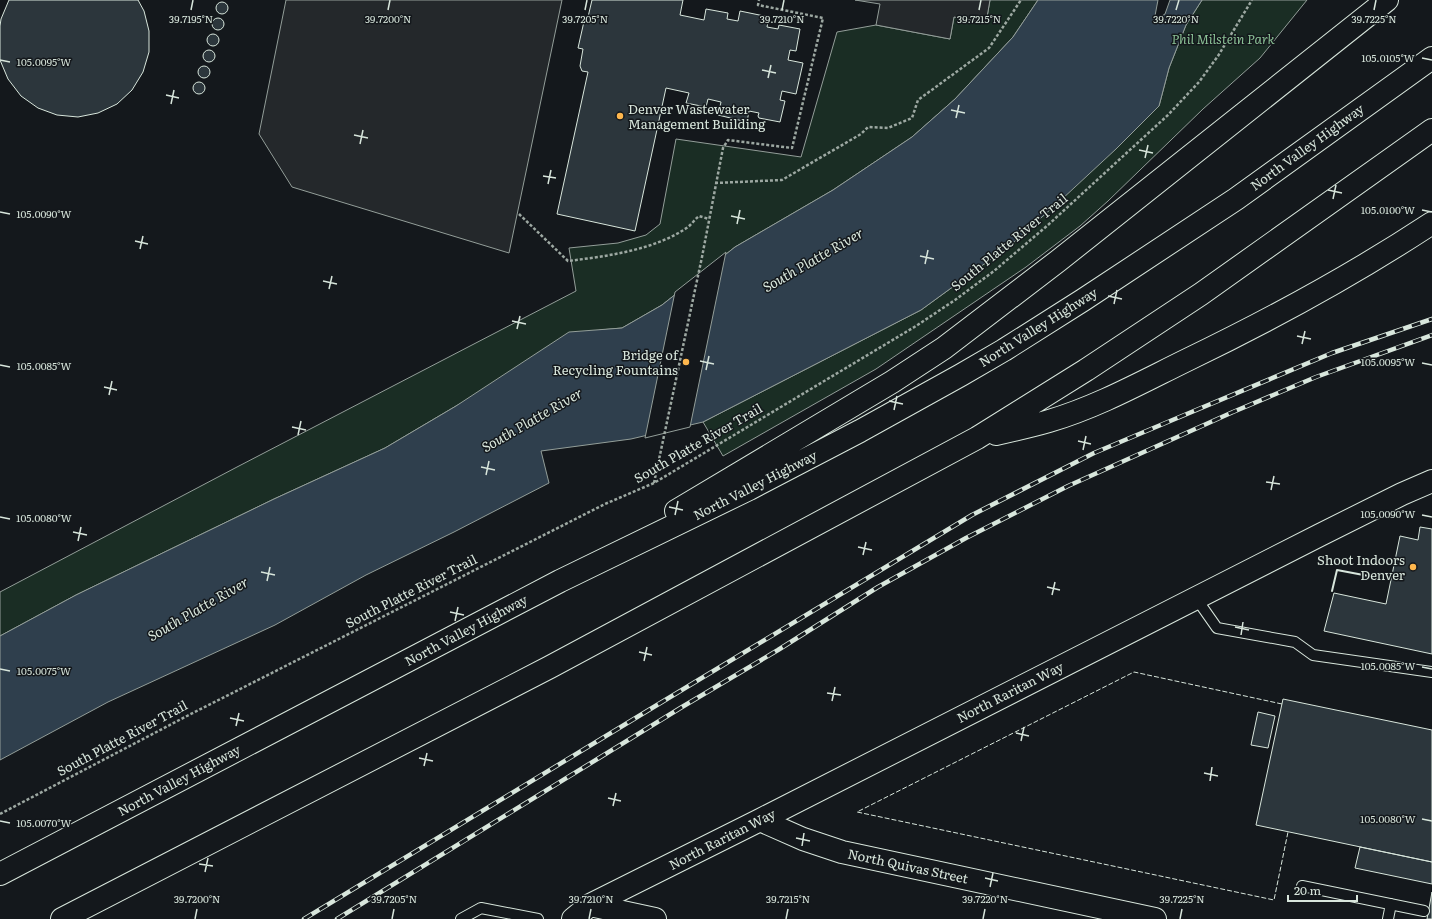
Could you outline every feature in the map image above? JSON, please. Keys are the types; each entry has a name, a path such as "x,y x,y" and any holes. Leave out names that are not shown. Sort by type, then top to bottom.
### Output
{"main road":[{"path":"560,581 746,468 892,382 944,348 1058,261 1387,0"},
{"name":"North Valley Highway","path":"0,874 560,581 756,486 860,431 1004,350 1083,300 1229,203 1432,58"},
{"path":"62,919 550,667 977,438 1086,370 1194,298 1432,130"},
{"path":"977,438 1049,421 1105,400 1222,343 1318,293 1381,257 1432,223"},
{"name":"North Raritan Way","path":"573,919 590,905 760,820 1326,531 1432,481"},
{"name":"North Quivas Street","path":"760,820 803,839 842,852 1155,919"},
{"path":"590,905 655,919"}],"lane":[{"path":"1196,598 1217,628 1295,642 1313,655 1432,672"},
{"path":"1302,886 1424,911"},
{"path":"1388,919 1391,904"},
{"path":"461,919 480,908 538,919"}],"path":[{"path":"654,483 702,257 723,148 728,140 792,148 823,18 758,5 759,0"},
{"path":"716,183 782,180 861,134 868,127 888,128 912,118 918,100 989,48 1021,0"},
{"name":"South Platte River Trail","path":"0,814 199,710 605,504 654,483 916,326 955,300 994,271 1125,156 1168,115 1194,87 1218,56 1252,0"},
{"path":"519,214 568,261 606,256 658,242 688,227 699,216 709,219"}],"green space":[{"path":"990,0 1038,0 1013,37 955,99 912,137 833,190 735,247 662,305 622,328 600,330 456,406 385,448 274,499 76,595 0,636 0,592 576,291 569,248 618,243 646,235 660,224 676,139 801,157 837,32 876,25 950,39 954,17 986,23"},
{"name":"Phil Milstein Park","path":"1202,0 1307,0 1260,58 1203,109 1080,226 1026,267 876,369 723,456 703,422 921,310 1013,243 1159,106 1169,68 1186,25"}],"shaded area":[{"path":"286,0 562,0 509,253 292,187 259,134"},
{"path":"855,0 990,0 986,23 954,17 950,39 876,25 880,4"}],"water":[{"name":"South Platte River","path":"1038,0 1158,0 1154,21 1165,14 1170,0 1202,0 1186,25 1169,68 1159,106 1116,149 1013,243 921,310 703,422 631,439 541,451 549,483 366,575 275,625 108,702 0,760 0,636 76,595 274,499 385,448 456,406 569,332 622,328 662,305 735,247 833,190 912,137 955,99 1013,37"}],"pier":[{"path":"726,252 690,427 645,438 675,292"}],"building":[{"path":"9,0 138,0 144,11 149,31 149,52 143,72 132,90 117,104 98,113 78,117 57,115 38,108 21,96 8,79 0,60 1,19"},
{"name":"Denver Wastewater Management Building","path":"592,0 683,0 680,15 704,20 706,9 728,13 727,19 738,21 740,11 769,17 767,27 778,29 779,25 800,29 796,51 790,50 788,60 803,63 796,94 782,91 780,100 785,101 780,122 759,118 759,113 749,111 747,122 718,115 721,102 708,99 706,107 686,103 689,93 666,88 635,231 557,214 588,72 582,71 580,66 583,49 578,48 585,17 588,17"},
{"path":"224,2 227,3 227,13 220,14 217,13 216,6 217,3"},
{"path":"216,18 220,18 224,24 220,30 216,30 212,26 212,22"},
{"path":"211,34 215,34 219,40 215,46 211,46 207,42 207,38"},
{"path":"211,50 214,51 214,61 207,62 204,61 203,54 204,51"},
{"path":"202,66 206,66 210,72 206,78 202,78 198,74 198,70"},
{"path":"197,82 201,82 205,88 201,94 197,94 193,90 193,86"},
{"name":"Shoot Indoors Denver","path":"1420,527 1432,529 1432,654 1324,631 1334,593 1386,604 1400,536 1418,540"},
{"path":"1283,699 1432,730 1432,862 1256,825"},
{"path":"1258,712 1275,716 1268,748 1251,745"},
{"path":"1360,847 1432,862 1432,884 1355,868"},
{"path":"1432,892 1432,919 1427,919"}],"railway":[{"path":"304,919 972,515 1094,453 1332,353 1432,319"},
{"path":"337,919 682,707 778,650 878,587 966,538 1068,486 1233,412 1316,377 1432,335"}],"fence":[{"path":"1282,704 1134,672 857,812 1274,900 1288,832"}],"wall":[{"path":"1332,591 1337,570 1374,577"}],"place":[{"name":"Denver Wastewater Management Building","path":"620,116"},
{"name":"Bridge of Recycling Fountains","path":"686,362"},
{"name":"Shoot Indoors Denver","path":"1413,567"}]}
